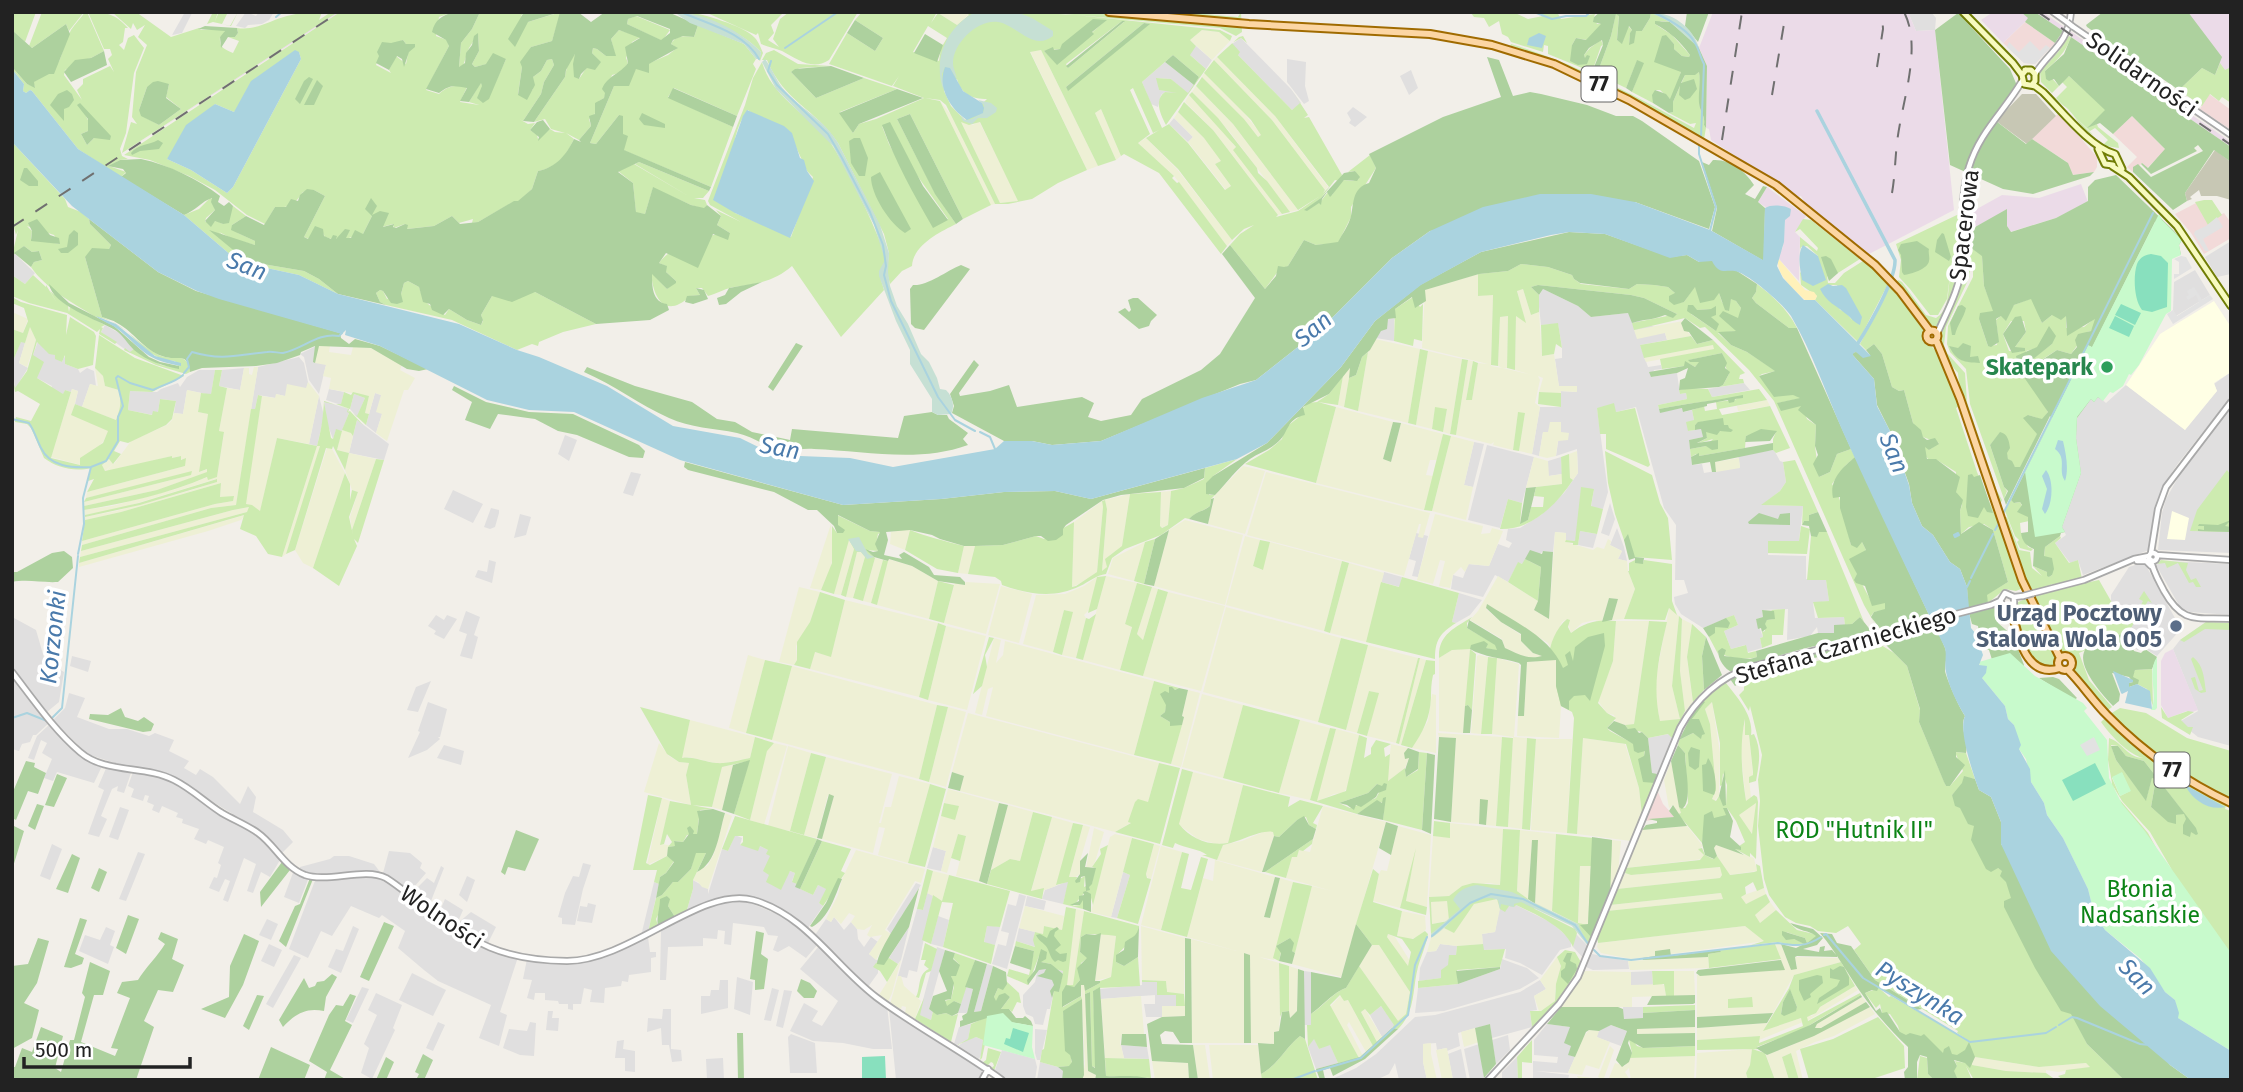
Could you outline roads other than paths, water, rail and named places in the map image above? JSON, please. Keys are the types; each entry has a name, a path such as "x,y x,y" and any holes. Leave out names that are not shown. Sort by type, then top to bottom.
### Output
{"main road":[{"name":"77","path":"1108,12 1240,24 1430,34 1498,47 1582,76 1692,135 1776,185 1871,261 1898,289 1933,335 1958,392 2030,598 2064,664 2103,711 2164,764 2231,803"},
{"path":"1963,12 2107,155 2115,155 2114,163"},
{"path":"2107,155 2105,164 2114,163 2180,229 2231,306"},
{"path":"2220,291 2231,312"},
{"path":"2012,603 2013,617 2029,660 2037,668 2049,671 2064,664"}],"street":[{"name":"Solidarności","path":"2053,12 2231,135"},
{"path":"2029,77 2064,40 2071,12"},
{"name":"Spacerowa","path":"1933,335 1952,302 1961,273 1963,196 1969,166 1985,130 2029,77"},
{"path":"2152,568 2158,509 2164,492 2231,402"},
{"path":"2000,602 2012,603 2023,596 2153,557"},
{"path":"2153,557 2156,570 2174,604 2181,612 2195,617"},
{"path":"2101,573 2134,559 2153,557 2231,560"},
{"path":"2137,561 2146,561 2152,568 2174,609 2187,616 2231,619"},
{"name":"Stefana Czarnieckiego","path":"1488,1080 1559,1004 1574,984 1686,717 1714,686 1750,667 1991,605 2000,602 2006,593 2012,603"},
{"name":"Wolności","path":"12,672 43,712 84,755 119,767 161,774 180,783 258,833 287,864 306,875 381,876 487,948 511,955 566,961 590,958 620,949 709,904 735,900 754,901 800,925 874,996 1002,1080"},
{"path":"982,1080 988,1069"}],"water":[{"path":"1539,33 1546,36 1542,48 1527,45 1529,38"},
{"path":"295,50 299,52 301,59 233,187 227,193 191,170 167,159 186,125 215,104 234,112 251,81"},
{"path":"945,67 950,68 963,91 982,103 983,113 967,120 950,104 944,90"},
{"name":"San","path":"12,69 24,84 23,91 32,91 78,149 184,215 239,262 299,275 338,294 459,324 607,386 673,426 740,438 775,455 850,458 893,467 995,449 1004,441 1032,441 1052,445 1101,441 1202,398 1256,380 1322,328 1392,258 1430,231 1483,207 1540,194 1591,194 1635,202 1710,230 1763,260 1765,208 1781,206 1791,209 1790,216 1785,220 1784,242 1777,266 1783,278 1804,300 1815,300 1871,356 1863,358 1856,352 1851,353 1874,379 1877,406 1890,431 1909,485 1912,503 1922,526 1933,535 1950,562 1960,569 1967,587 1971,628 1976,634 1983,655 1979,665 1987,666 1982,678 2005,706 2008,719 2014,725 2021,745 2019,749 2030,769 2031,782 2088,889 2094,913 2105,930 2150,968 2165,992 2175,1000 2178,1018 2231,1051 2231,1080 2191,1080 2170,1065 2100,1006 2051,951 2001,844 2001,822 1991,797 1979,790 1976,783 1963,732 1965,716 1946,672 1945,648 1855,459 1806,344 1791,316 1781,305 1759,285 1738,272 1718,269 1712,261 1699,262 1687,255 1670,258 1605,234 1569,232 1481,252 1421,285 1375,321 1341,367 1267,443 1237,459 1091,499 1055,491 1004,492 843,505 680,460 574,412 529,410 487,400 380,346 345,335 346,330 342,334 219,299 158,272 72,206 12,142"},
{"path":"747,110 784,126 792,133 800,158 804,160 814,181 790,238 713,200"},
{"path":"1803,245 1818,256 1826,280 1813,286 1802,280 1800,257"},
{"path":"1828,284 1846,288 1862,317 1860,325 1826,298 1820,289"},
{"path":"96,316 116,324 155,356 181,363 181,366 153,358 116,328"},
{"path":"2058,440 2063,441 2065,451 2065,481 2061,457 2055,449"},
{"path":"2046,470 2052,492 2045,514 2042,509 2047,489 2042,476"},
{"path":"2113,671 2133,680 2129,687 2137,684 2150,691 2152,709 2125,703 2128,691 2121,693"},
{"path":"2186,787 2189,787 2225,807 2202,803"}],"waterway":[{"path":"276,17 282,12"},
{"path":"681,12 735,35 759,59"},
{"path":"785,48 838,12"},
{"path":"1534,12 1552,19 1586,16 1590,12"},
{"path":"1653,12 1692,38 1704,64 1701,137"},
{"path":"771,61 768,71 777,85 828,134 870,212 883,245 886,266 884,275 891,301 938,397 955,420 975,431"},
{"path":"1817,111 1895,260 1884,295 1849,357"},
{"path":"1699,142 1699,154 1716,207 1710,231"},
{"path":"2002,516 2153,213"},
{"name":"Korzonki","path":"184,373 189,367 187,359 192,352 221,357 283,353 324,336 339,336 342,333"},
{"name":"Korzonki","path":"78,554 84,524 83,498 91,467 106,461 118,441 118,417 123,406 116,378 118,376 153,390 183,375"},
{"path":"12,419 29,423 45,454 56,463 91,467"},
{"path":"980,432 990,437 995,449"},
{"path":"1995,530 2000,521"},
{"path":"1958,533 1959,535 1955,537 1954,535 1958,533"},
{"path":"1971,578 1993,534"},
{"name":"Korzonki","path":"52,718 62,708 78,556"},
{"path":"1967,587 1970,581"},
{"name":"Korzonki","path":"12,718 27,713 47,721"},
{"name":"Pyszynka","path":"1432,936 1470,903 1491,894 1523,899 1575,925 1589,945"},
{"name":"Pyszynka","path":"1824,935 1826,934 1863,978 1970,1042 2046,1033 2056,1027"},
{"name":"Pyszynka","path":"1317,1071 1361,1058 1408,1015 1415,965 1427,937"},
{"name":"Pyszynka","path":"1594,950 1600,956 1631,960 1778,943 1800,945 1821,937"},
{"name":"Pyszynka","path":"2059,1025 2072,1017 2077,1018 2140,1044 2149,1045"},
{"name":"Pyszynka","path":"1291,1080 1315,1071"}],"railway":[{"path":"12,227 339,12"},
{"path":"1722,140 1742,12"},
{"path":"1772,95 1786,12"},
{"path":"1877,67 1883,29 1882,12"},
{"path":"1892,193 1899,128 1911,59 1909,26 1904,12"},
{"path":"2038,12 2231,145"}],"place":[{"name":"Skatepark","path":"2107,367"},
{"name":"Urząd Pocztowy Stalowa Wola 005","path":"2176,626"}],"park label":[{"name":"ROD \"Hutnik II\"","path":"1854,830"},
{"name":"Błonia Nadsańskie","path":"2140,902"}]}
